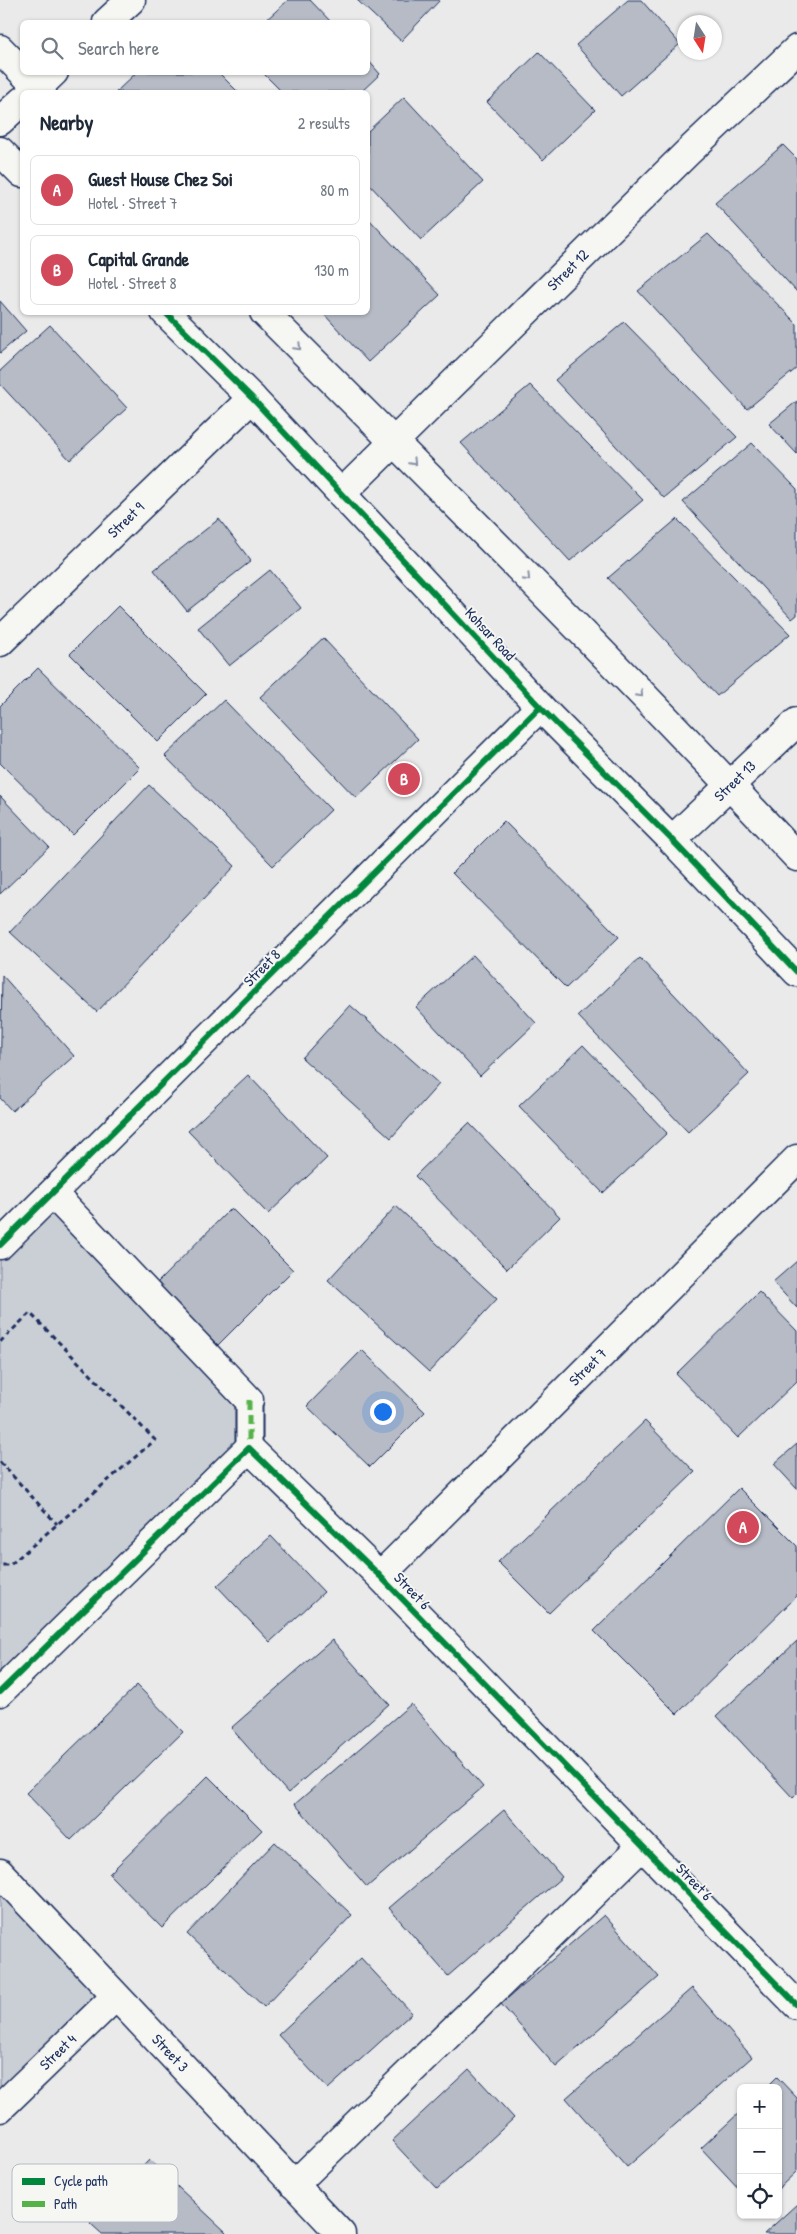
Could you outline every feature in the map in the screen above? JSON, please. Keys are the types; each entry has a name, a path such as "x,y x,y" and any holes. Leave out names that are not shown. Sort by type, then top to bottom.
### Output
{"street":[{"path":"109,20 131,0"},
{"name":"Street 12","path":"342,493 687,153 797,49"},
{"path":"0,50 20,71"},
{"path":"24,75 38,89"},
{"path":"0,121 20,104"},
{"path":"0,151 20,171"},
{"name":"Kohsar Road","path":"168,315 252,398 540,707 672,840 797,972"},
{"path":"267,315 730,786 797,858"},
{"name":"Street 9","path":"0,642 252,398"},
{"name":"Street 8","path":"0,1245 540,707"},
{"name":"Street 13","path":"672,840 797,722"},
{"name":"Street 7","path":"380,1576 797,1159"},
{"path":"0,1692 249,1448 249,1400 53,1194"},
{"name":"Street 6","path":"249,1448 380,1576 797,2005"},
{"path":"294,2185 642,1846"},
{"name":"Street 3","path":"0,1873 341,2234"},
{"name":"Street 4","path":"0,2108 116,1996"}],"path":[{"path":"0,1342 30,1314 155,1440 10,1565 0,1566"},
{"path":"0,1462 57,1524"}],"shaded area":[{"path":"53,1194 249,1400 249,1448 0,1692 0,1245"},
{"path":"0,1873 116,1996 0,2108"}],"building":[{"path":"288,0 310,0 329,20 266,20"},
{"path":"357,0 440,0 401,41"},
{"path":"628,0 641,0 677,41 677,47 621,96 576,45"},
{"path":"539,52 595,110 543,160 487,102"},
{"path":"370,62 380,74 363,90 280,90 265,75 370,75"},
{"path":"134,75 221,75 236,90 118,90"},
{"path":"404,97 483,182 421,240 370,185 370,129"},
{"path":"783,145 797,159 797,292 715,203"},
{"path":"370,220 440,295 368,362 325,315 370,315"},
{"path":"708,234 797,324 797,368 747,409 638,291"},
{"path":"0,301 26,331 0,353"},
{"path":"624,322 737,437 664,498 555,380"},
{"path":"50,325 127,408 70,460 0,384 0,371"},
{"path":"530,385 643,500 570,561 461,443"},
{"path":"797,401 797,454 769,424"},
{"path":"752,443 797,489 797,615 792,619 683,502"},
{"path":"219,519 251,561 187,611 154,570"},
{"path":"677,519 790,634 717,696 608,578"},
{"path":"270,570 301,608 229,666 198,628"},
{"path":"118,606 206,694 158,742 70,654"},
{"path":"323,638 418,739 356,798 260,697"},
{"path":"38,668 140,768 73,835 0,763 0,706"},
{"path":"224,700 331,810 273,866 165,756"},
{"path":"149,785 235,866 97,1012 10,932"},
{"path":"0,796 49,847 0,894"},
{"path":"504,821 619,937 566,988 452,873"},
{"path":"473,955 536,1023 480,1076 416,1007"},
{"path":"640,958 749,1074 688,1132 578,1016"},
{"path":"2,975 74,1056 12,1111 0,1098"},
{"path":"350,1005 439,1084 391,1138 302,1058"},
{"path":"583,1045 667,1133 603,1193 519,1106"},
{"path":"248,1075 327,1158 268,1214 188,1131"},
{"path":"469,1123 560,1217 507,1269 415,1176"},
{"path":"396,1206 497,1299 429,1372 328,1280"},
{"path":"231,1208 293,1270 218,1345 156,1284"},
{"path":"797,1261 797,1308 773,1282"},
{"path":"759,1292 797,1331 797,1381 738,1438 676,1374"},
{"path":"362,1350 425,1412 370,1467 307,1406"},
{"path":"645,1421 695,1472 549,1613 498,1562"},
{"path":"797,1444 797,1489 774,1464"},
{"path":"739,1488 797,1546 797,1596 677,1714 594,1631"},
{"path":"271,1536 324,1592 270,1642 217,1586"},
{"path":"332,1640 389,1704 288,1793 231,1728"},
{"path":"797,1641 797,1794 793,1798 717,1716"},
{"path":"137,1685 183,1732 71,1840 26,1793"},
{"path":"411,1704 483,1787 367,1887 295,1804"},
{"path":"208,1776 262,1830 162,1928 109,1874"},
{"path":"504,1810 562,1877 448,1976 389,1908"},
{"path":"275,1842 352,1915 264,2007 187,1934"},
{"path":"604,1915 659,1977 556,2067 501,2004"},
{"path":"361,1958 412,2013 328,2089 278,2035"},
{"path":"692,1988 752,2057 627,2167 566,2098"},
{"path":"469,2069 514,2118 437,2189 392,2141"},
{"path":"777,2077 797,2098 797,2171 782,2185 782,2084 770,2084"},
{"path":"737,2115 737,2187 701,2148"},
{"path":"149,2160 153,2164 145,2164"},
{"path":"178,2187 226,2232 224,2234 102,2234 90,2223 178,2222"},
{"path":"797,2204 797,2234 764,2234 782,2219"}],"marked path":[{"path":"249,1400 249,1448"}],"cycle path":[{"path":"168,315 252,398 540,707 672,840 797,972"},
{"path":"0,1245 540,707"},
{"path":"0,1692 249,1448 380,1576 797,2005"}],"place":[{"name":"Capital Grande","path":"404,779"},
{"name":"Guest House Chez Soi","path":"743,1527"}]}
